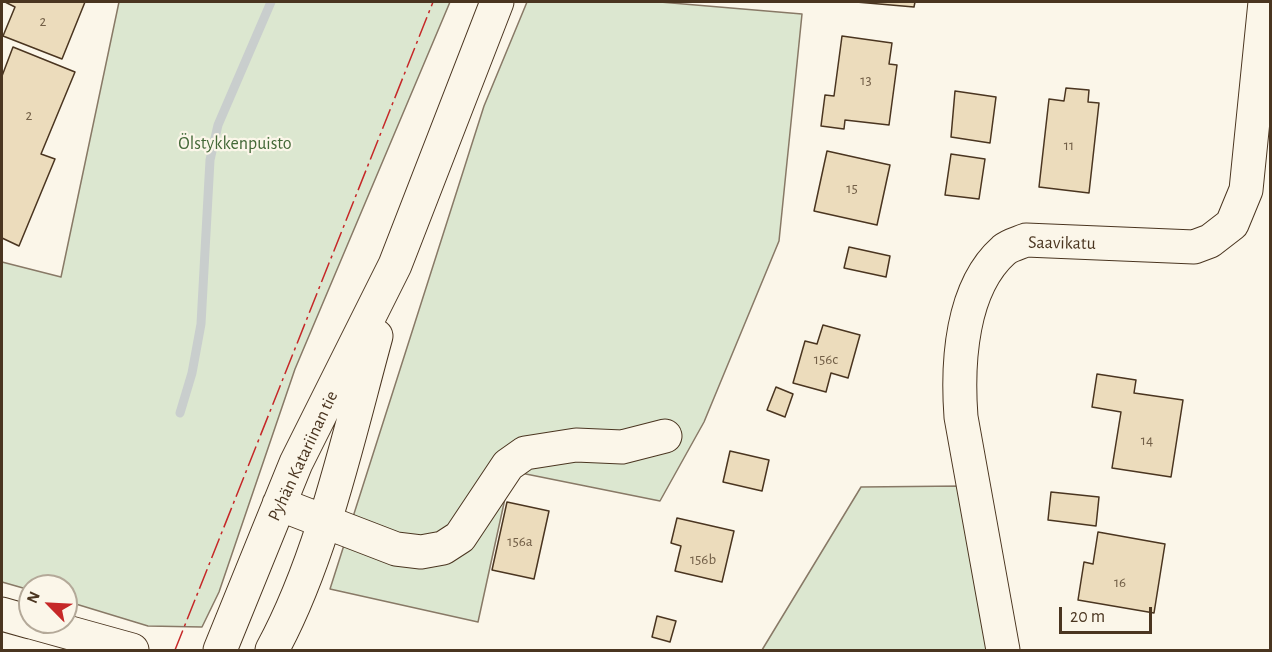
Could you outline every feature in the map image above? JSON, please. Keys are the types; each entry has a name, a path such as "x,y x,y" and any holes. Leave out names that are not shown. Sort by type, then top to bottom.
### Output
{"street":[{"name":"Pyhän Katariinan tie","path":"220,651 279,504 395,265 497,2"},
{"name":"Saavikatu","path":"1003,651 961,417 959,384 962,347 981,280 1006,248 1026,240 1194,247 1210,241 1232,224 1246,190 1265,2"},
{"name":"Pyhän Katariinan tie","path":"272,651 289,620 323,520 395,265"},
{"path":"279,504 396,549 421,552 443,548 460,537 508,465 525,453 576,445 622,447 665,436"},
{"path":"2,614 18,618"},
{"path":"73,634 132,651"}],"green space":[{"name":"Ölstykkenpuisto","path":"119,2 450,2 295,369 219,592 202,627 148,626 78,605 78,574 18,574 18,587 2,582 2,262 61,277"},
{"path":"527,2 660,2 802,14 779,241 704,422 660,501 511,471 478,622 330,589 484,106"},
{"path":"962,486 995,650 762,650 861,487"}],"building":[{"path":"5,2 85,2 62,59 3,36 15,7"},
{"path":"856,2 915,2 914,7"},
{"path":"842,36 892,43 889,64 897,65 889,125 845,120 844,129 821,126 825,95 834,96"},
{"path":"13,47 75,72 41,154 55,159 19,246 2,238 2,76"},
{"path":"1066,88 1089,90 1088,102 1099,103 1089,193 1039,187 1049,99 1064,101"},
{"path":"955,91 996,97 990,143 951,137"},
{"path":"827,151 890,165 877,225 814,211"},
{"path":"951,154 985,159 979,199 945,195"},
{"path":"849,247 890,256 886,277 844,268"},
{"path":"823,325 860,335 848,378 831,373 826,392 793,383 805,341 817,344"},
{"path":"1097,374 1136,380 1134,393 1183,400 1171,477 1112,468 1121,412 1092,407"},
{"path":"776,387 793,394 785,417 767,410"},
{"path":"730,451 769,460 762,491 723,482"},
{"path":"1051,492 1099,497 1096,526 1048,520"},
{"path":"507,502 549,511 534,579 492,570"},
{"path":"677,518 734,531 722,582 675,571 681,546 671,543"},
{"path":"1098,532 1165,544 1154,613 1078,600 1084,562 1093,564"},
{"path":"657,616 676,621 670,642 652,637"}],"waterway":[{"path":"180,413 192,373 201,324 210,160 218,125 271,2"}],"power":[{"path":"175,650 433,2"}]}
